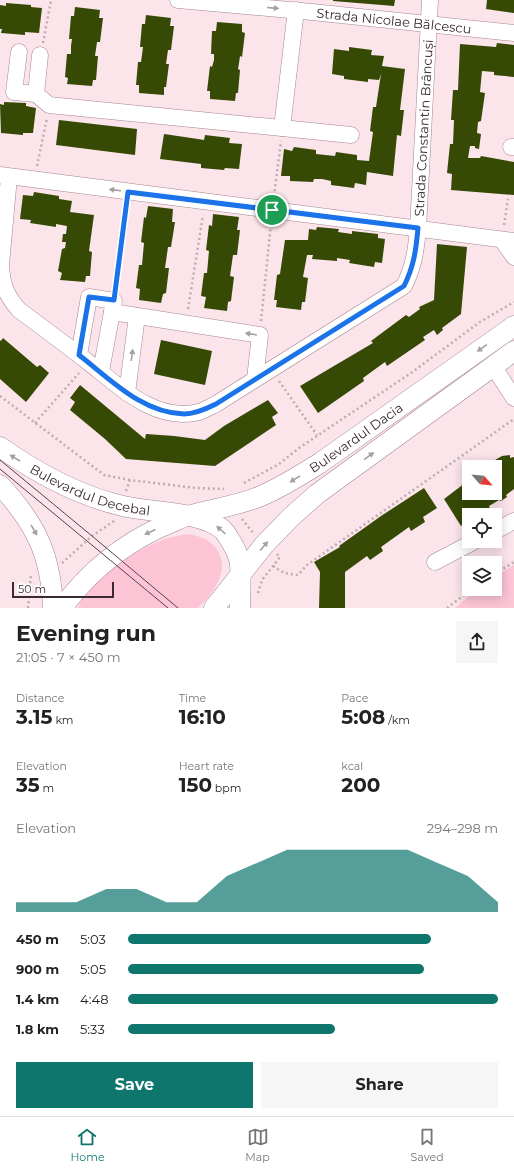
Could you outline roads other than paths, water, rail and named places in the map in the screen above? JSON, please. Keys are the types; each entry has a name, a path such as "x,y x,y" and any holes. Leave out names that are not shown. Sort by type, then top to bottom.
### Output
{"main road":[{"name":"Bulevardul Dacia","path":"62,608 82,582 108,558 144,534 186,516 234,505 261,496 288,483 320,463 513,324"},
{"name":"Bulevardul Dacia","path":"214,608 264,546 291,517 317,494 514,352"},
{"name":"Bulevardul Decebal","path":"0,447 56,482 92,497 122,506 186,516"},
{"path":"0,486 12,498 24,515 42,546 47,560 53,608"},
{"path":"186,516 214,524 224,531 237,553 240,561 240,608"}],"street":[{"name":"Strada Nicolae Bălcescu","path":"178,0 296,10 313,6 429,24 514,33"},
{"name":"Strada Constantin Brâncuși","path":"5,176 1,266 2,278 5,291 19,310 101,371 127,393 142,402 154,408 170,412 185,414 199,412 216,404 404,286 415,258 418,228 430,0"},
{"path":"282,128 296,10"},
{"path":"19,52 14,92 36,94 49,106 351,135"},
{"path":"36,94 40,55"},
{"path":"5,176 508,240 514,257"},
{"path":"84,358 89,297 137,316 260,335 255,379"},
{"path":"101,371 113,306"},
{"path":"127,393 137,316"},
{"path":"493,366 514,398"},
{"path":"502,527 514,521"},
{"path":"435,562 462,548"}],"tram line":[{"path":"0,460 178,608"},
{"path":"0,469 168,608"}]}
